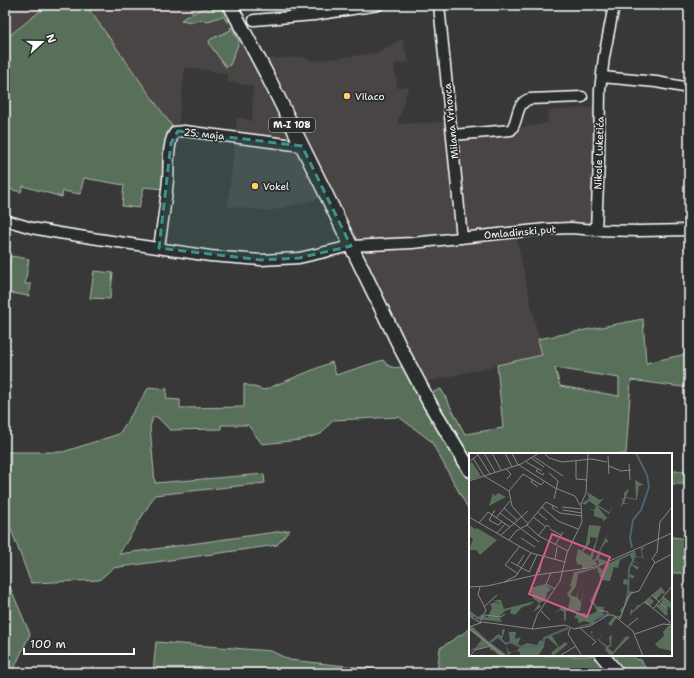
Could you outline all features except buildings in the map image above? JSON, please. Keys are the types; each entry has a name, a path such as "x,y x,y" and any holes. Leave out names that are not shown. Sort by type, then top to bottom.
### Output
{"main road":[{"name":"M-I 108","path":"230,5 266,73 406,360 430,404 469,468"},
{"path":"603,656 617,673"}],"street":[{"path":"254,20 314,15 378,5"},
{"name":"Milana Vrhovca","path":"439,5 462,238"},
{"name":"Nikole Luketića","path":"596,230 600,90 604,57 614,5"},
{"path":"602,77 656,82 689,88"},
{"path":"452,135 511,130 514,126 521,104 529,99 582,97"},
{"name":"25. маја","path":"159,248 168,181 171,143 175,132 184,131 302,146"},
{"path":"5,220 32,228 59,233 210,256 261,260 299,258 351,246"},
{"name":"Omladinski put","path":"351,246 412,243 552,228 596,230 689,230"}],"highlighted area":[{"path":"178,131 302,146 351,246 299,258 261,260 159,248 171,143"}],"shaded area":[{"path":"5,5 48,5 5,39"},
{"path":"86,5 223,5 322,198 269,211 228,206 237,117 252,121 253,86 228,82 228,74 185,67 178,128 172,126"},
{"path":"402,39 409,62 394,64 397,88 409,86 397,124 448,122 458,222 451,235 366,242 356,238 264,59 302,57 314,61 377,53"},
{"path":"595,107 593,223 575,223 468,232 457,139 512,134 516,132 518,128 548,123 548,111"},
{"path":"516,236 542,355 424,382 364,259 365,253 371,251"}],"green space":[{"path":"48,5 86,5 172,126 164,189 144,187 139,208 122,206 124,185 84,178 80,194 63,191 62,197 23,186 21,192 5,188 5,39"},
{"path":"211,5 219,5 229,21 227,22 223,16 208,21 197,20 192,22 181,20 187,16"},
{"path":"232,27 239,42 230,65 226,67 210,45 209,41 231,30 230,28"},
{"path":"11,256 29,259 25,284 31,284 29,296 5,292 5,282"},
{"path":"94,271 113,273 110,299 90,298"},
{"path":"643,319 646,363 686,354 686,373 689,372 689,388 631,380 626,453 469,453 469,460 429,394 441,389 465,434 503,428 497,365 542,355 538,339","holes":["555,368 619,378 619,396 560,386"]},
{"path":"383,360 387,365 392,367 404,366 435,423 469,476 469,510 431,441 399,417 333,420 321,434 300,440 262,444 248,425 221,425 221,429 170,430 157,417 153,417 150,427 155,483 264,474 265,483 155,495 119,554 290,530 277,545 113,568 99,580 31,583 5,513 5,452 63,452 119,434 149,387 167,389 166,399 180,400 180,408 244,407 244,384 264,390 332,362 336,375"},
{"path":"672,471 689,471 689,484 672,484"},
{"path":"672,537 689,539 689,573 672,573"},
{"path":"5,575 30,634 12,673 5,673"},
{"path":"469,630 469,656 597,656 612,673 437,673 440,648"},
{"path":"156,642 271,651 290,660 423,673 153,673"},
{"path":"609,656 634,656 635,659 641,660 648,673 624,673"}],"place":[{"name":"Vilaco","path":"347,96"},
{"name":"Vokel","path":"255,186"}]}
